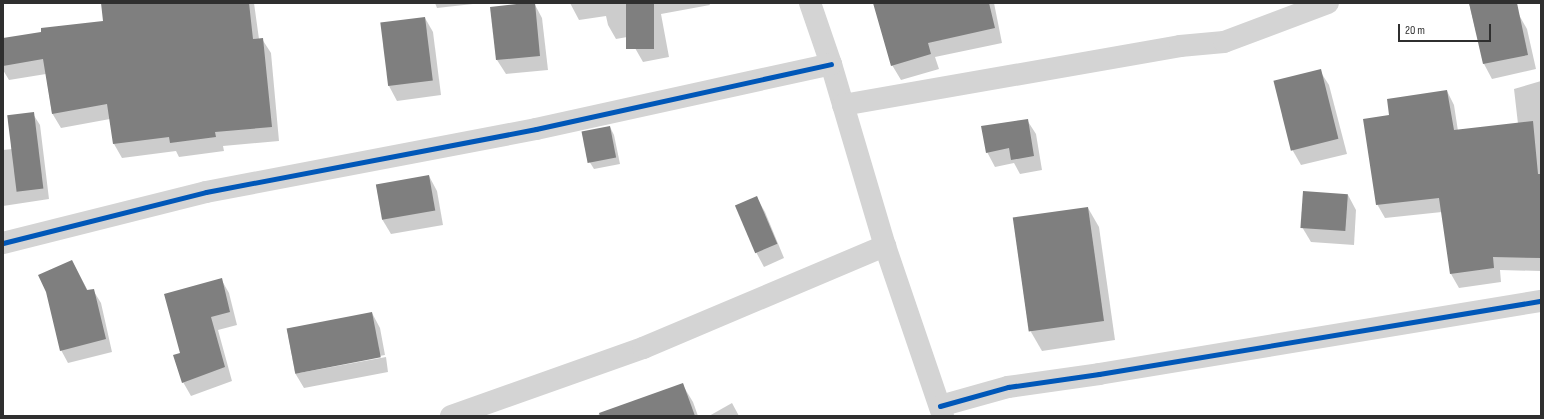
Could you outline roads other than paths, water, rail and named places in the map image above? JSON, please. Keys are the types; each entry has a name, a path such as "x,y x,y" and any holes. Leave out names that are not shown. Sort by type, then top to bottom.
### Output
{"street":[{"path":"810,3 831,64 885,246 941,411 1008,387 1106,373 1541,302"},
{"path":"842,105 1180,46 1224,42 1328,3"},
{"path":"3,243 206,192 536,129 831,64"},
{"path":"451,416 643,348 885,246"}]}
